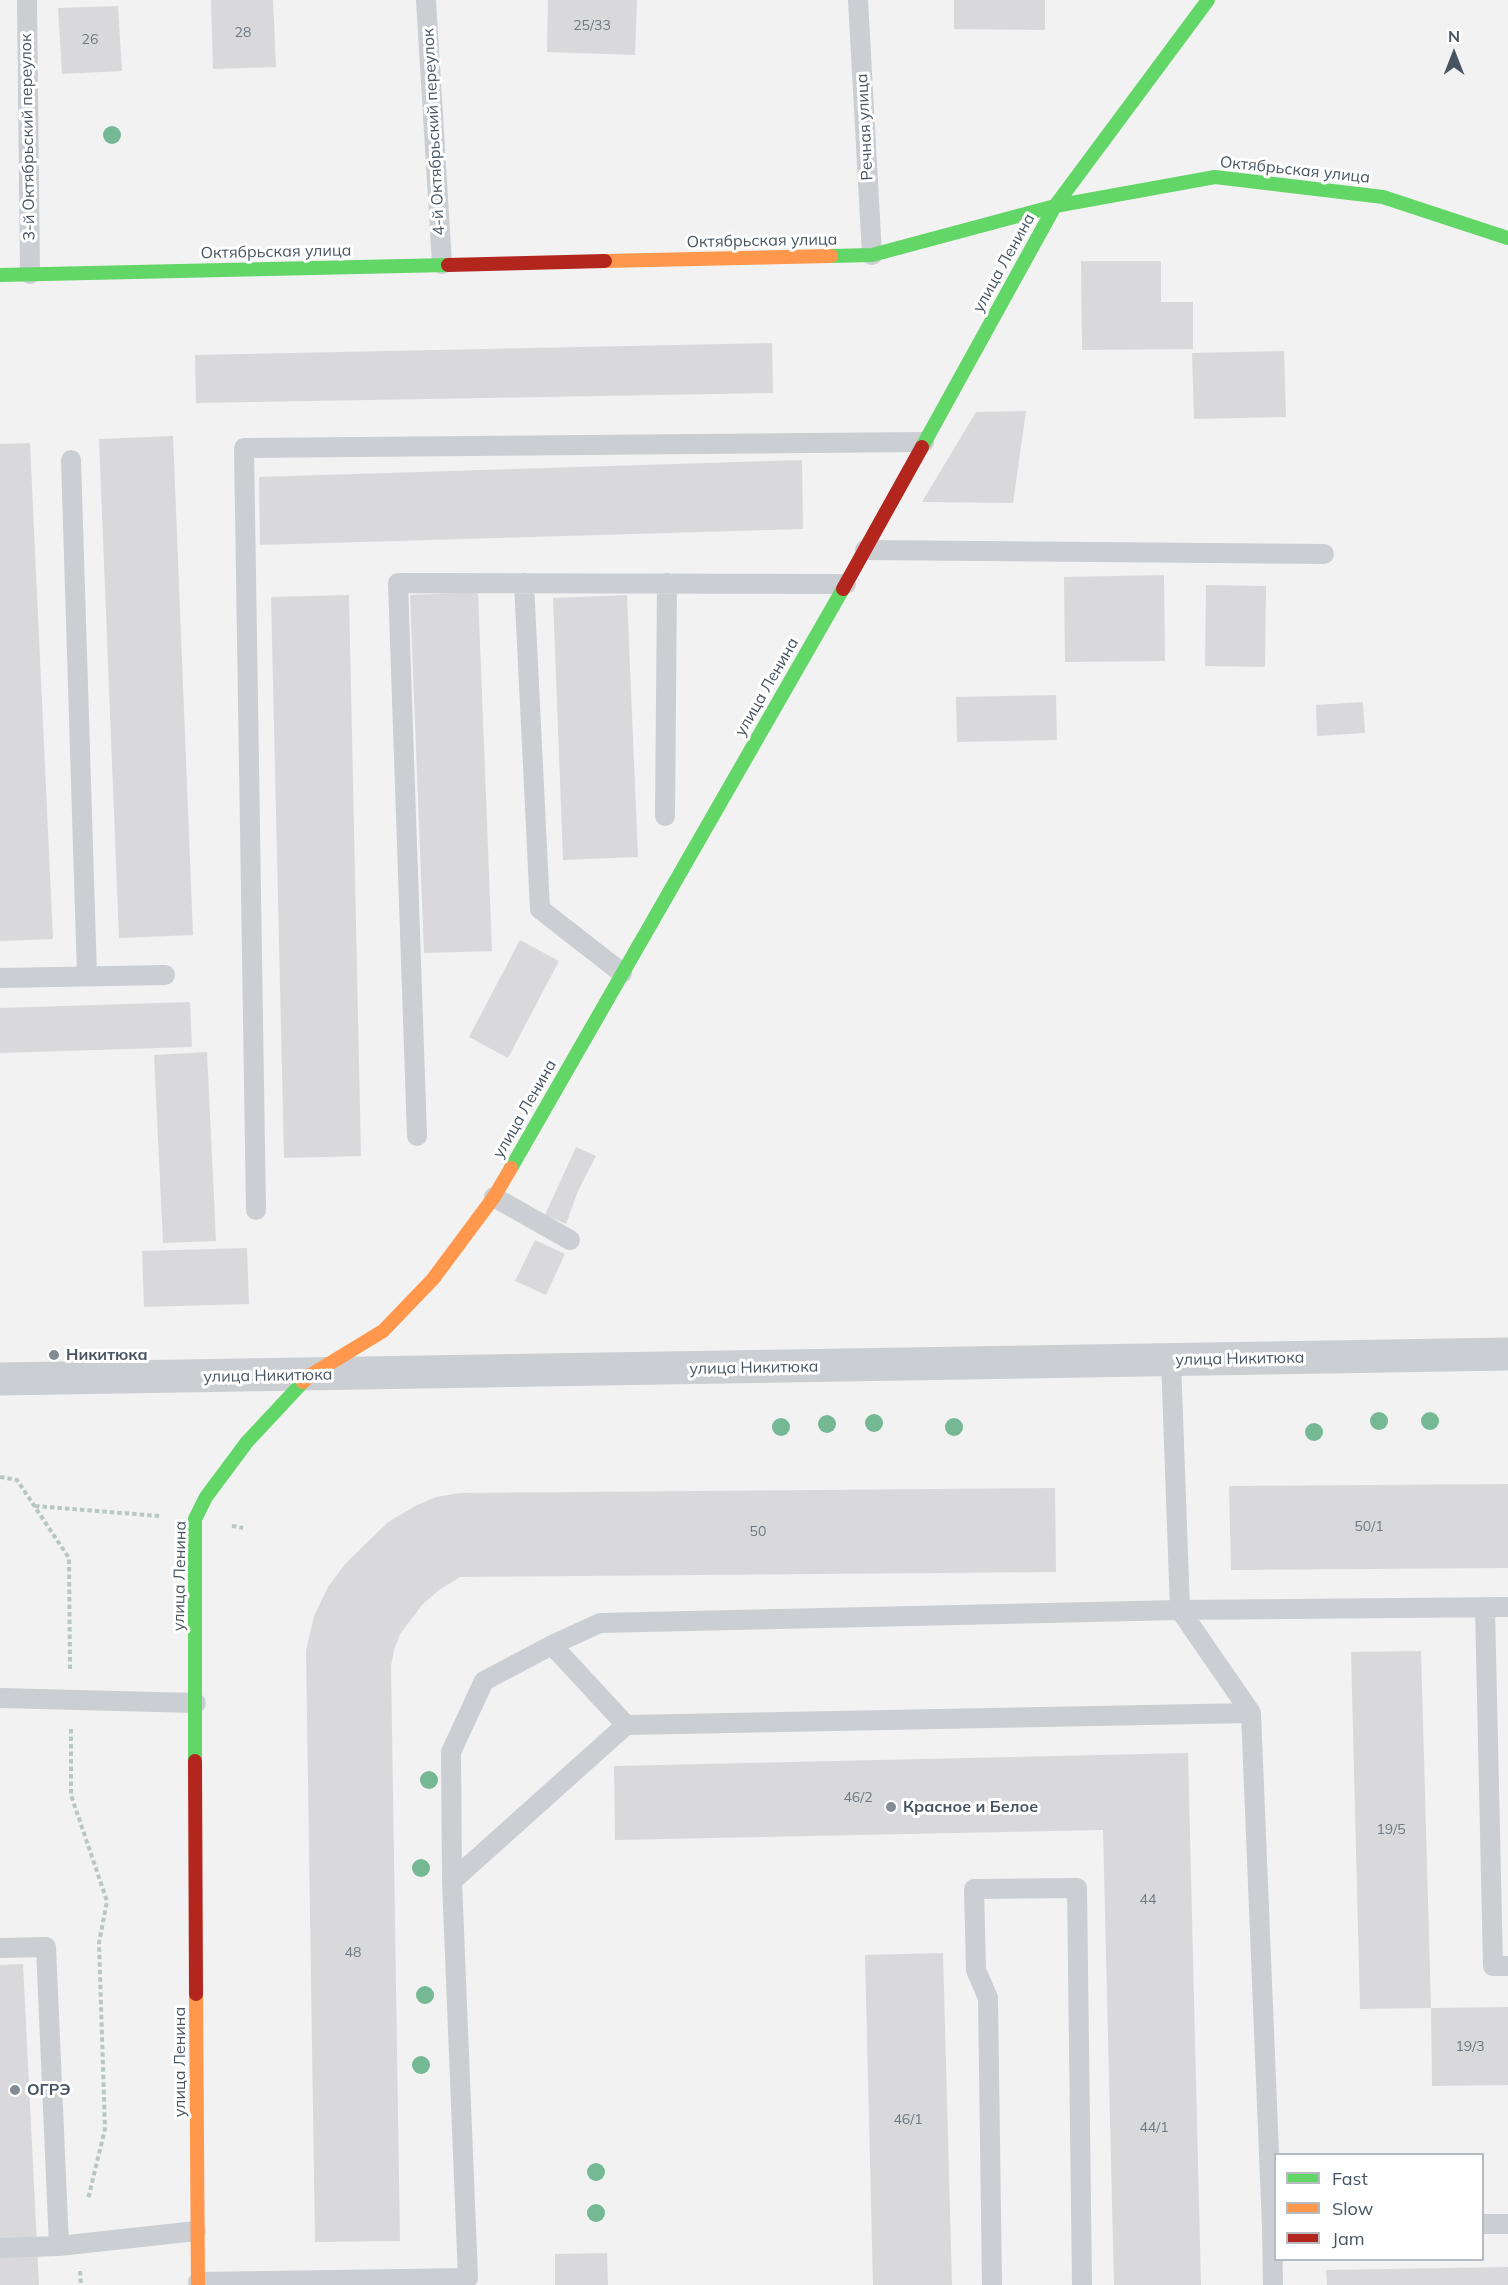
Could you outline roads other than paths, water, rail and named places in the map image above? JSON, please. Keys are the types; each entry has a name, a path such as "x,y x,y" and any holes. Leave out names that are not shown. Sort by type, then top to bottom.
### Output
{"street":[{"name":"улица Ленина","path":"198,2284 195,1519 206,1497 248,1442 309,1376 383,1331 433,1279 494,1197 846,584 1055,206 1208,0"},
{"name":"Октябрьская улица","path":"0,275 872,255 1055,206 1215,177 1383,197 1508,238"},
{"name":"улица Никитюка","path":"0,1379 309,1376 1508,1354"}],"lane":[{"name":"3-й Октябрьский переулок","path":"27,0 30,274"},
{"name":"4-й Октябрьский переулок","path":"426,0 442,264"},
{"name":"Речная улица","path":"858,0 872,255"},
{"path":"256,1210 244,448 924,442"},
{"path":"71,460 87,976"},
{"path":"865,550 1324,554"},
{"path":"417,1136 398,583 846,584"},
{"path":"524,584 540,909 622,973"},
{"path":"665,816 667,584"},
{"path":"0,978 165,975"},
{"path":"494,1197 570,1240"},
{"path":"1171,1360 1180,1610 1251,1713 1274,2227 1273,2285"},
{"path":"198,2284 473,2282 452,1881 451,1752 484,1681 552,1645 600,1623 1180,1610 1508,1607"},
{"path":"1485,1608 1493,1966 1508,1966"},
{"path":"552,1645 626,1725"},
{"path":"0,1698 196,1703"},
{"path":"452,1881 626,1725 1251,1713"},
{"path":"992,2285 988,1998 976,1970 974,1889 1077,1888 1082,2285"},
{"path":"0,1948 46,1947 68,2245"},
{"path":"1484,2224 1508,2224"},
{"path":"0,2248 68,2245 196,2231"}],"place":[{"name":"Никитюка","path":"54,1355"},
{"name":"Красное и Белое","path":"891,1807"},
{"name":"ОГРЭ","path":"15,2090"}]}
